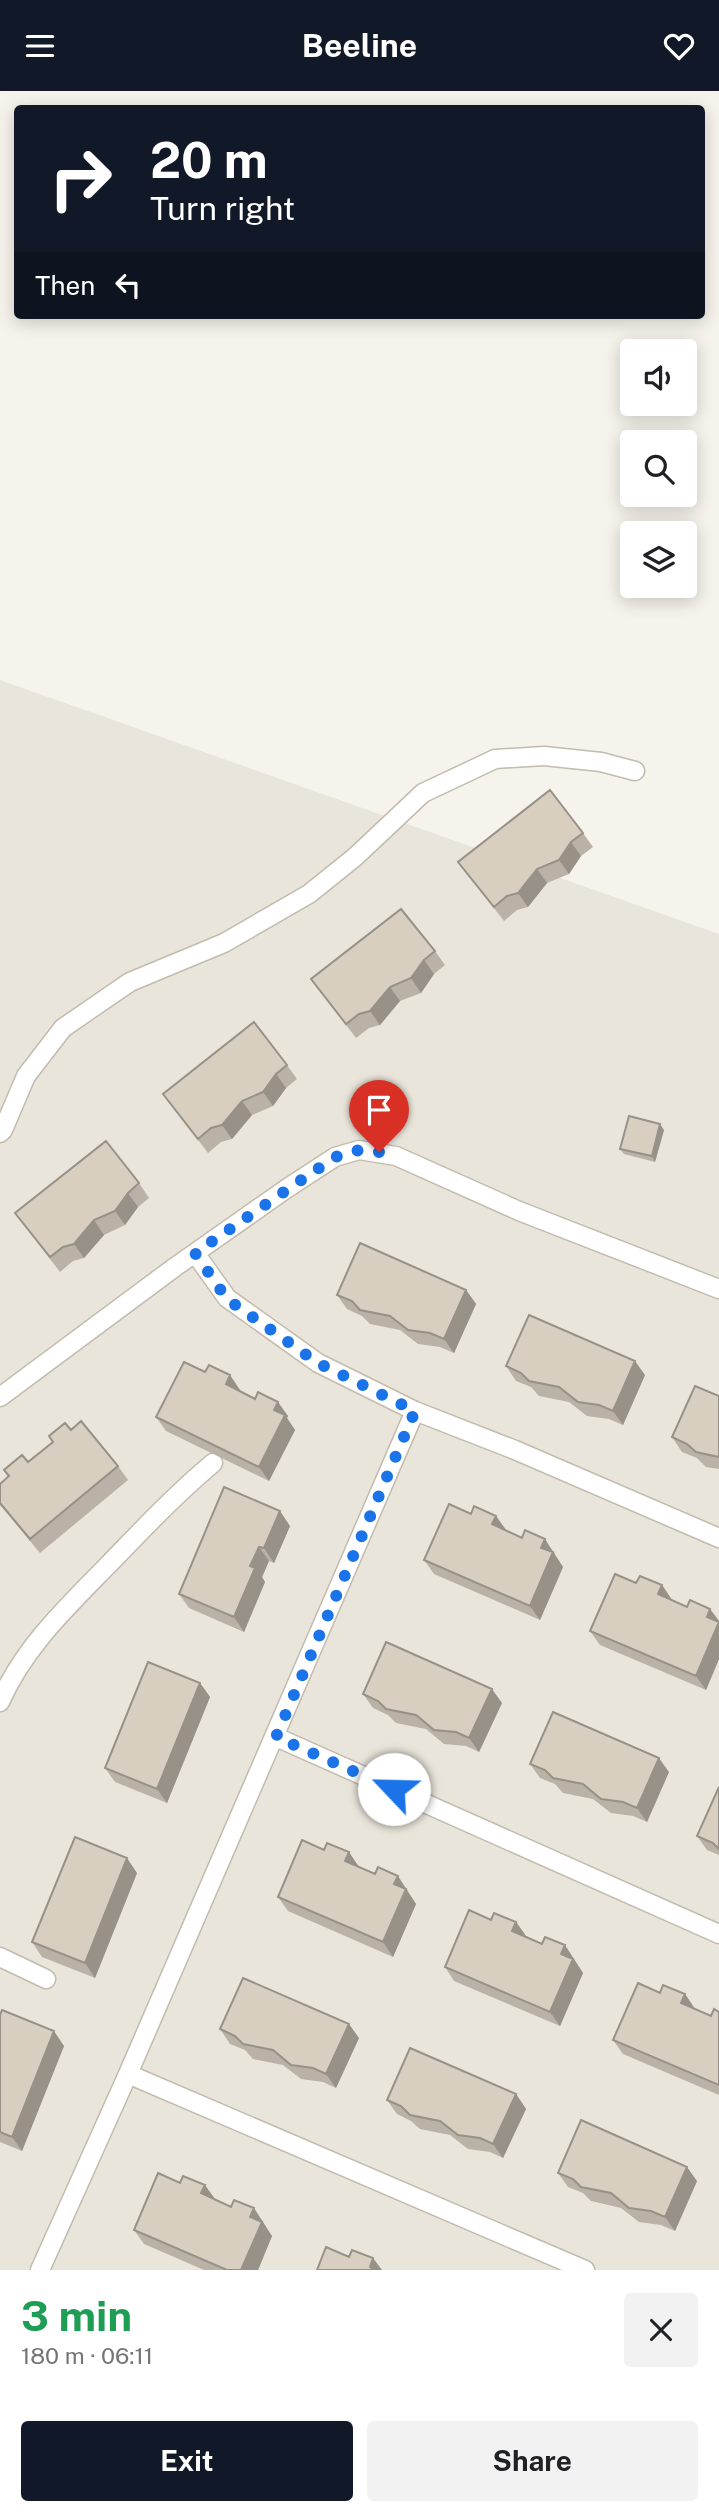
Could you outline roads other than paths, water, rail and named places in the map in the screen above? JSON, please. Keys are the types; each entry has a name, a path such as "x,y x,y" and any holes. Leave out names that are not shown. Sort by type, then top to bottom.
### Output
{"lane":[{"path":"0,1133 26,1076 63,1028 130,982 224,943 309,894 355,857 423,793 495,759 544,756 601,762 635,771"},
{"path":"0,1397 195,1253 335,1157 359,1150 396,1156 519,1211 719,1289"},
{"path":"195,1253 227,1299 318,1363 415,1411 515,1450 719,1538"},
{"path":"40,2270 276,1737 415,1411"},
{"path":"0,1702 12,1675 50,1625 180,1490 213,1463"},
{"path":"276,1737 719,1934"},
{"path":"0,1957 46,1979"},
{"path":"128,2074 586,2270"}]}
